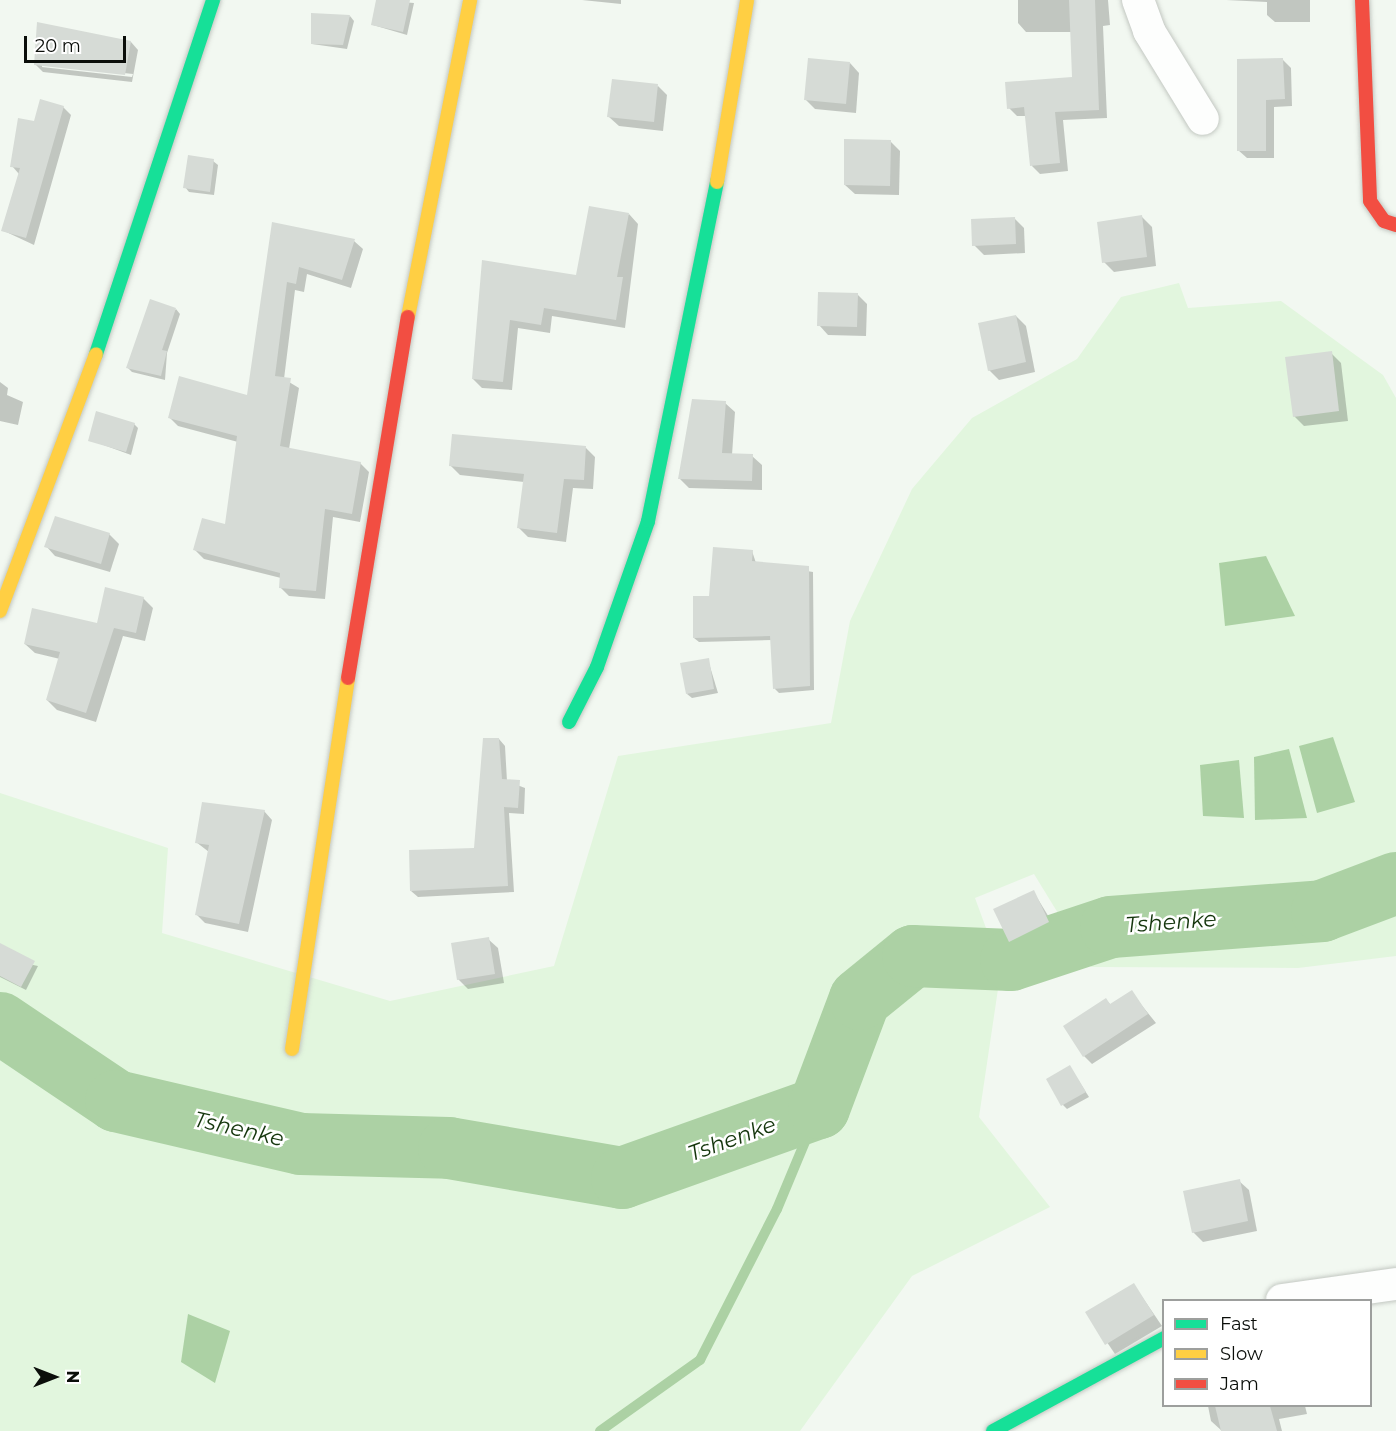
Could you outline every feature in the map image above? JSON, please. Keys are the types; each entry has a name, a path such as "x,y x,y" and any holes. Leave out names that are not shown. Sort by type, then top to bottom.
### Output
{"street":[{"path":"0,611 121,286 213,0"},
{"path":"292,1049 384,439 470,0"},
{"path":"569,722 597,667 648,521 711,215 747,0"},
{"path":"1138,0 1149,31 1203,119"},
{"path":"1362,0 1370,201 1384,221 1396,225"},
{"path":"1289,1299 1396,1284"},
{"path":"993,1431 1162,1339"}],"shaded area":[{"path":"1179,283 1188,308 1281,301 1383,375 1396,398 1396,956 1298,968 1091,967 1034,874 975,898 1001,969 979,1117 1050,1207 912,1276 800,1431 0,1431 0,793 168,848 162,933 390,1001 554,966 618,756 831,723 850,621 912,489 972,418 1077,359 1121,297"},
{"path":"1266,556 1295,616 1225,626 1219,563"},
{"path":"1333,737 1355,802 1317,813 1299,746"},
{"path":"1289,749 1307,818 1255,820 1254,757"},
{"path":"1239,760 1244,818 1203,816 1200,765"},
{"path":"188,1314 230,1331 215,1383 181,1362"}],"building":[{"path":"376,0 410,0 403,32 371,25"},
{"path":"1069,0 1095,0 1099,110 1055,112 1060,163 1030,166 1024,107 1007,109 1005,82 1072,77"},
{"path":"311,13 350,15 343,45 311,44"},
{"path":"37,22 131,41 125,75 34,65"},
{"path":"808,58 850,62 846,104 804,100"},
{"path":"1283,58 1285,99 1266,100 1266,151 1237,151 1237,59"},
{"path":"612,79 658,84 654,122 607,117"},
{"path":"40,99 64,106 26,238 1,231 20,168 10,167 18,118 34,121"},
{"path":"844,139 891,140 890,186 844,185"},
{"path":"188,155 214,159 210,192 183,188"},
{"path":"589,206 629,213 617,277 623,277 616,320 544,308 541,325 510,320 503,382 472,379 482,260 576,275"},
{"path":"1142,215 1147,257 1102,263 1097,222"},
{"path":"1015,217 1016,244 972,246 971,219"},
{"path":"272,222 355,239 342,280 299,267 296,284 287,282 275,376 291,378 280,446 361,462 352,514 325,509 316,591 279,588 280,573 193,550 202,518 225,524 237,436 168,418 179,376 247,395"},
{"path":"818,292 858,293 857,327 817,326"},
{"path":"150,299 176,308 162,350 167,351 161,376 126,368"},
{"path":"1016,315 1026,362 988,371 978,323"},
{"path":"1332,351 1339,411 1293,417 1285,357"},
{"path":"692,399 726,401 722,453 753,454 752,481 678,479"},
{"path":"96,411 135,423 126,452 88,441"},
{"path":"452,434 586,446 584,480 564,479 557,533 517,528 524,474 449,466"},
{"path":"55,516 110,533 101,564 44,547"},
{"path":"713,547 753,550 752,561 809,566 810,686 773,689 770,636 693,638 693,596 709,596"},
{"path":"105,587 144,597 136,633 114,628 86,713 46,700 60,652 24,644 32,608 97,623"},
{"path":"709,658 714,689 686,694 680,663"},
{"path":"483,738 499,738 502,779 520,780 518,808 504,807 508,886 410,891 409,850 474,848"},
{"path":"202,802 265,810 239,924 195,915 209,845 195,843"},
{"path":"1034,890 1049,922 1009,942 993,909"},
{"path":"489,937 495,974 457,980 451,943"},
{"path":"0,943 35,961 21,987 0,976"},
{"path":"1132,990 1148,1014 1083,1057 1063,1026 1106,998 1110,1004"},
{"path":"1070,1065 1086,1092 1061,1106 1046,1079"},
{"path":"1240,1179 1248,1221 1192,1233 1183,1191"},
{"path":"1134,1283 1154,1315 1105,1345 1085,1312"},
{"path":"1215,1407 1270,1407 1277,1431 1221,1431"}],"waterway":[{"name":"Tshenke","path":"0,1023 116,1101 301,1144 449,1148 622,1178 819,1108 860,999 913,956 1011,960 1111,927 1322,911 1396,883"},
{"path":"600,1431 700,1360 777,1209 819,1108"}],"traffic: fast":[{"path":"96,354 213,0"},
{"path":"569,722 597,667 648,521 717,182"},
{"path":"993,1431 1162,1339"}],"traffic: slow":[{"path":"408,317 470,0"},
{"path":"717,182 747,0"},
{"path":"0,611 96,354"},
{"path":"292,1049 348,678"}],"traffic: jam":[{"path":"1362,0 1370,201 1384,221 1396,225"},
{"path":"348,678 408,317"}]}
